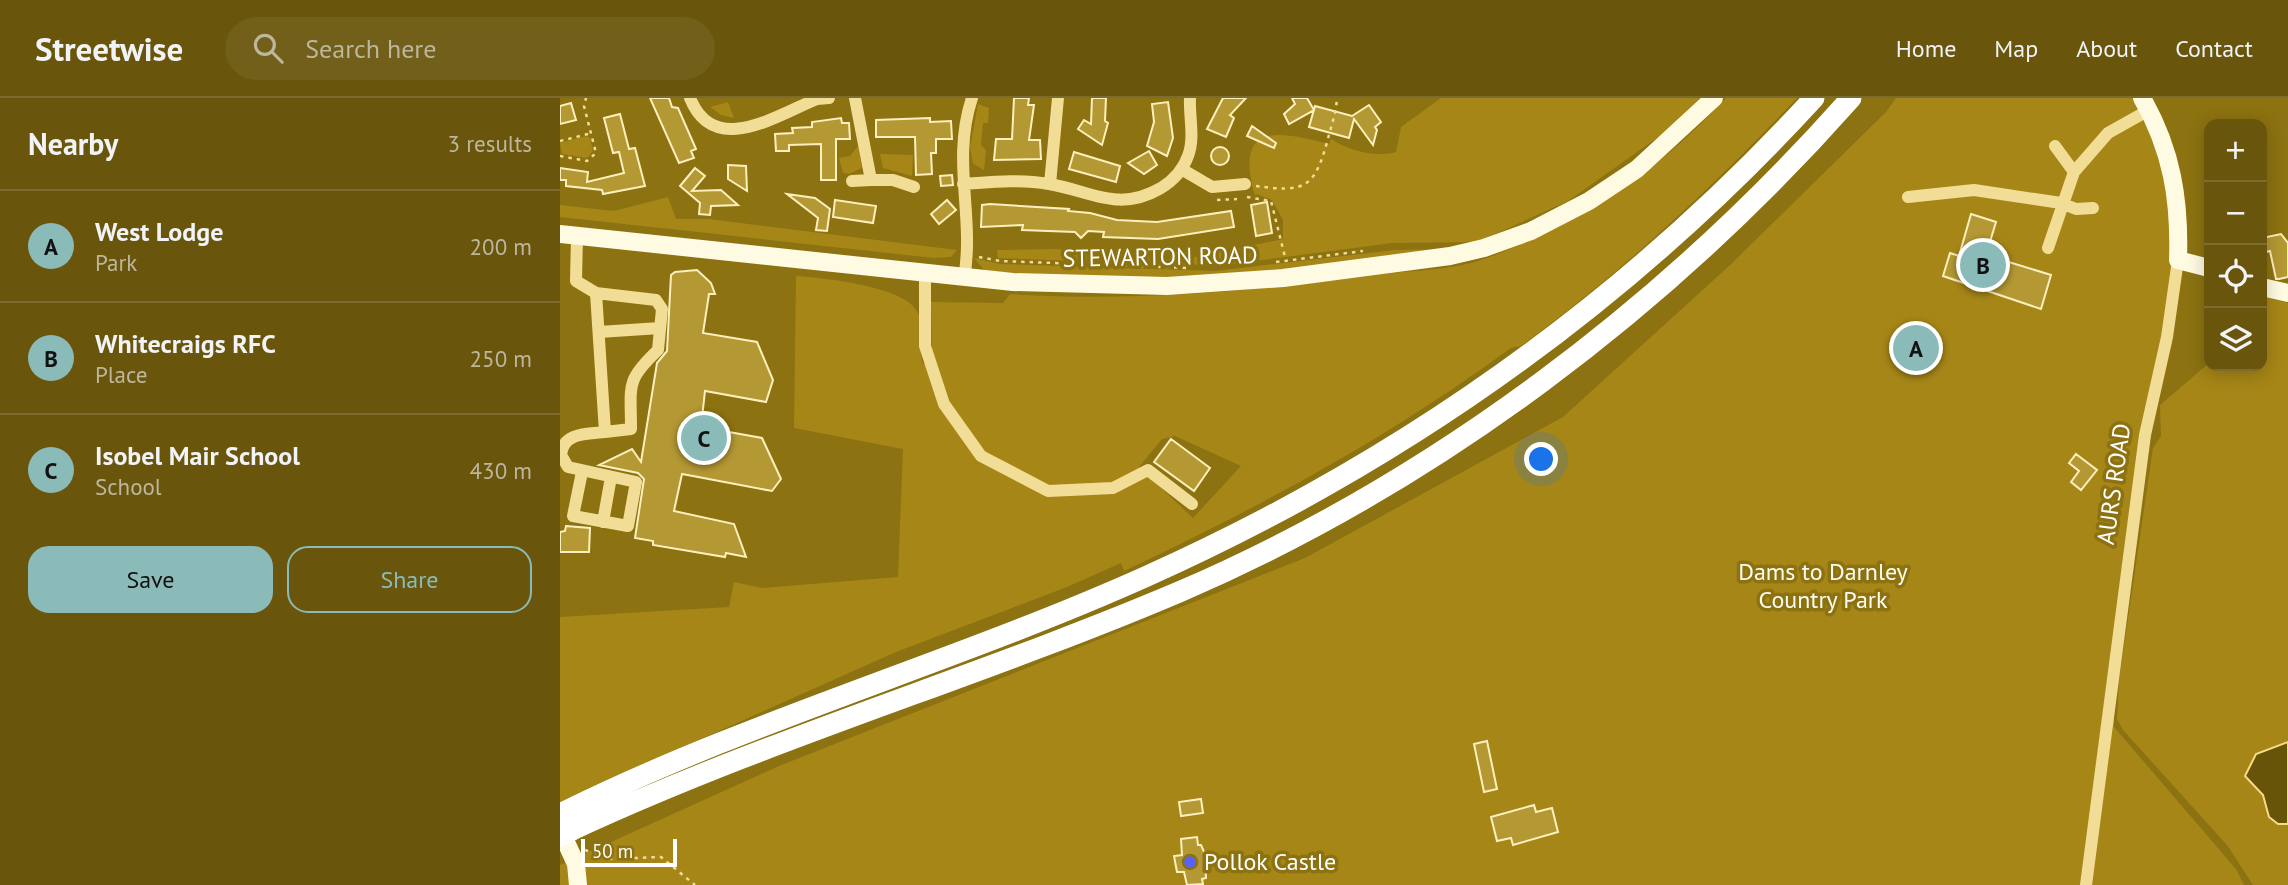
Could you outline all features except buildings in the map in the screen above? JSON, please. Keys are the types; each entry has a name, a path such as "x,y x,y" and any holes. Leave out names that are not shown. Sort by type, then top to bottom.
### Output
{"highway":[{"path":"566,828 717,744 957,654 1143,578 1248,530 1357,470 1460,406 1564,331 1680,233 1814,98"},
{"path":"566,828 776,743 1029,652 1173,594 1289,538 1367,496 1486,421 1654,293 1762,194 1851,98"}],"main road":[{"name":"STEWARTON ROAD","path":"568,235 964,279 1115,286 1230,283 1418,261 1474,251 1550,222 1611,187 1664,147 1714,98"},
{"name":"AURS ROAD","path":"2145,104 2163,142 2177,191 2178,260"},
{"path":"2178,260 2204,267"},
{"path":"2267,288 2288,293"},
{"path":"566,828 576,864 578,885"},
{"path":"560,848 566,861 565,885"}],"street":[{"path":"690,98 699,115 725,130 754,125 821,98"},
{"path":"855,98 872,180"},
{"path":"964,279 968,216 963,184 962,145 972,98"},
{"path":"1051,184 1058,98"},
{"path":"963,184 1022,180 1124,201 1152,193 1183,170 1191,146 1191,98"},
{"path":"2048,247 2061,203 2074,172 2108,133 2145,104"},
{"path":"2054,146 2074,172"},
{"path":"1183,170 1212,187 1245,184"},
{"path":"852,181 893,180 914,187"},
{"path":"1908,197 1974,190 2061,203 2076,209 2093,208"},
{"path":"568,235 576,281 596,293 656,300 662,309 658,350 639,366 632,381 631,429 570,437 564,442 562,461 568,467 636,482 628,526 573,516 582,472"},
{"name":"AURS ROAD","path":"2086,885 2145,435 2167,337 2178,260"},
{"path":"925,273 925,346 944,404 981,456 1048,491 1114,488 1148,470 1192,504"},
{"path":"596,293 606,432"},
{"path":"599,332 660,328"},
{"path":"603,522 611,477"}],"path":[{"path":"560,156 587,160 596,153 584,106 586,98"},
{"path":"1245,184 1290,189 1312,181 1321,164 1337,98"},
{"path":"560,141 592,133"},
{"path":"1212,187 1217,201 1255,197 1271,201 1286,261"},
{"path":"1275,262 1375,249"},
{"path":"967,254 1000,261 1190,268"},
{"path":"566,828 609,859 661,857 695,885"}],"green space":[{"path":"1441,98 1700,98 1661,135 1568,201 1478,242 1392,243 1233,264 1182,265 998,258 997,250 1056,249 1164,260 1190,258 1283,239 1283,220 1272,200 1256,194 1255,196 1250,155 1255,144 1264,137 1292,136 1329,144 1331,139 1354,150 1388,154 1396,152 1401,127"},
{"path":"1726,98 1797,98 1732,165 1664,229 1558,318 1521,346 1511,348 1371,441 1225,522 1124,571 1121,563 1067,587 896,652 560,802 560,617 729,607 734,582 762,588 898,577 903,449 794,428 796,276 865,286 901,297 913,306 919,316 923,364 932,361 931,302 1003,303 1010,294 1102,297 1193,294 1469,264 1517,246 1583,214 1644,173 1700,125","holes":["1175,436 1241,466 1193,518 1139,467 1162,439"]},
{"name":"Dams to Darnley Country Park","path":"1896,98 2140,98 2149,110 2179,227 2113,661 2114,727 2236,869 2244,885 560,885 560,865 779,766 1305,558 1563,417 1729,266 1886,112"},
{"path":"728,102 734,118 721,115 710,107"},
{"path":"978,104 989,108 988,123 983,123 981,145 986,150 984,170 973,164 970,147"},
{"path":"586,136 590,138 593,151 587,158 562,154 560,143"},
{"path":"858,146 862,168 849,174 843,173 839,158 850,156"},
{"path":"880,154 913,155 912,176 883,168"},
{"path":"668,197 676,219 709,219 957,250 951,257 934,258 560,217 560,205 614,211"},
{"path":"1456,249 1231,276 1121,279 985,271 974,258 1000,264 1215,271 1395,250"},
{"path":"2267,297 2288,303 2288,885 2253,885 2227,845 2123,730 2117,719 2119,680 2153,448 2161,436 2160,405 2204,367 2204,371 2267,371"}],"shaded area":[{"path":"2288,742 2288,824 2278,824 2269,817 2263,795 2245,776 2256,754"}],"place":[{"name":"Whitecraigs RFC","path":"1983,265"},
{"name":"West Lodge","path":"1916,348"},
{"name":"Isobel Mair School","path":"704,438"},
{"name":"Pollok Castle","path":"1190,862"}]}
